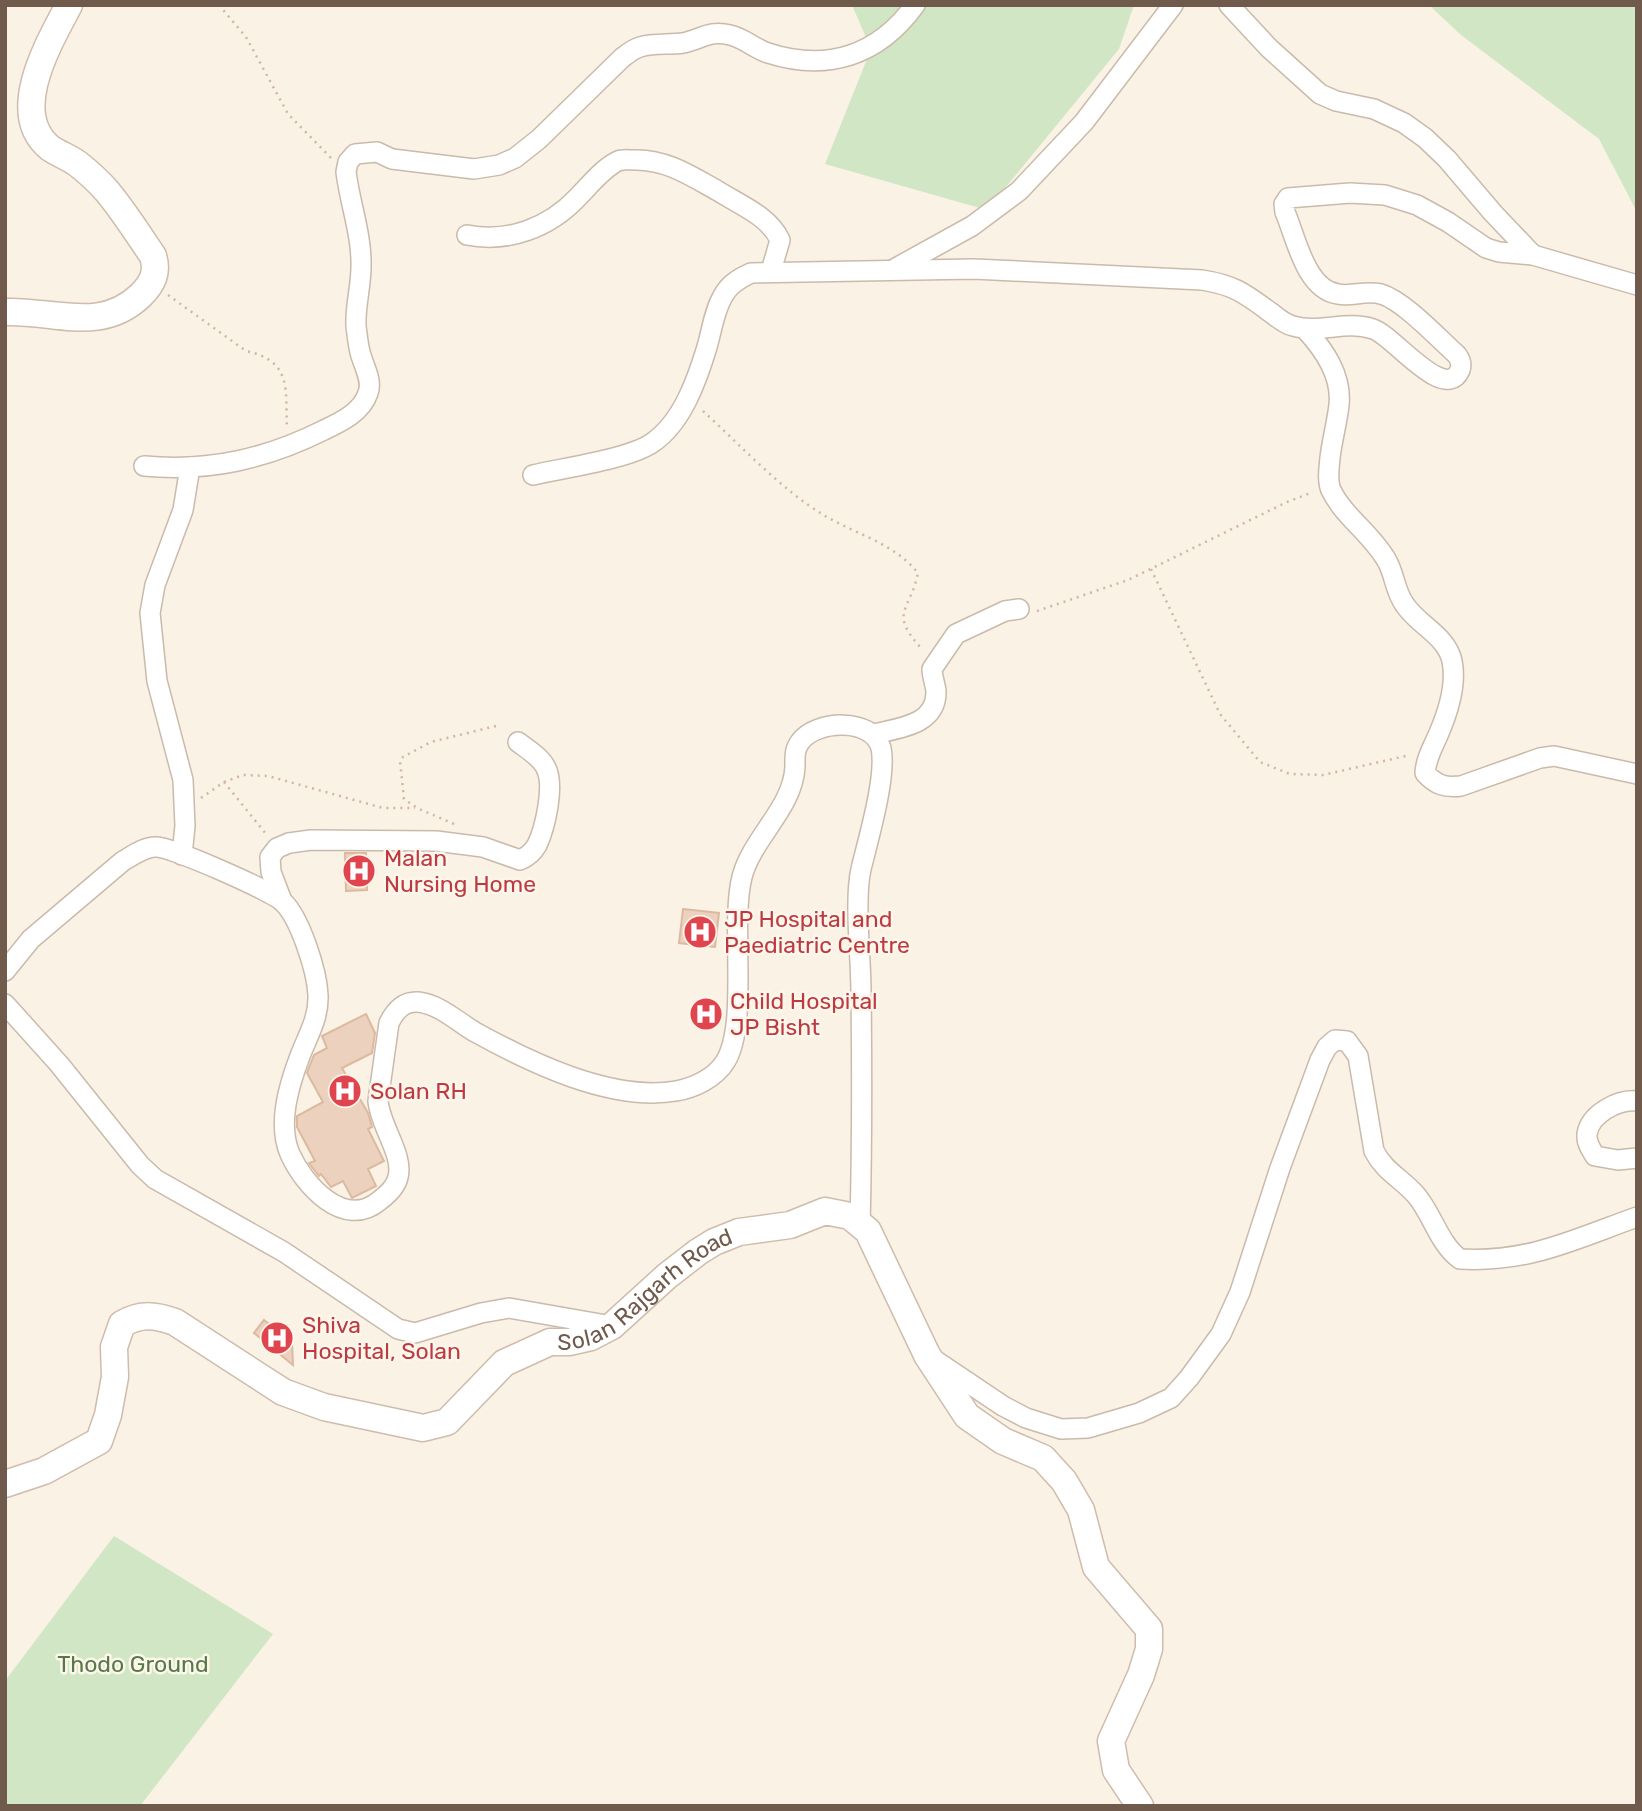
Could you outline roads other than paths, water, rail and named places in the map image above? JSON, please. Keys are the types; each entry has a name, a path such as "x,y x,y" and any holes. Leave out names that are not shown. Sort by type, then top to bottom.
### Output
{"main road":[{"path":"5,312 92,318 115,313 136,299 154,278 156,265 153,256 106,191 78,164 50,147 34,128 31,106 35,83 49,43 69,5"},
{"name":"Solan Rajgarh Road","path":"5,1484 44,1471 99,1441 108,1415 114,1377 114,1347 122,1324 135,1316 156,1315 175,1322 283,1392 324,1407 423,1427 447,1422 504,1363 550,1342 569,1342 591,1337 612,1326 698,1252 739,1231 790,1225 825,1211 850,1216 860,1224"},
{"path":"860,1224 868,1231 927,1355 967,1416 1003,1441 1043,1458 1064,1481 1081,1510 1096,1567 1149,1629 1149,1650 1141,1675 1111,1741 1116,1770 1140,1806"}],"street":[{"path":"144,466 175,469 242,461 287,448 345,420 361,405 369,392 368,376 359,352 356,324 361,268 360,246 346,173 348,163 355,154 377,152 392,159 474,169 499,165 515,158 538,139 622,58 637,47 682,43 708,33 722,33 747,41 764,52 797,61 836,60 860,52 892,31 915,5"},
{"path":"892,270 972,226 1019,191 1084,122 1173,5"},
{"path":"1229,5 1269,48 1320,94 1336,102 1374,108 1404,123 1424,138 1447,159 1533,255"},
{"path":"467,235 486,239 517,236 545,222 573,203 602,173 620,160 648,159 679,168 769,223 780,240 771,271"},
{"path":"533,475 637,452 654,442 674,422 688,397 723,294 735,280 751,273 974,269 1202,280 1227,284 1289,325 1306,330 1352,324 1375,329 1391,339 1425,371 1439,379 1448,380 1461,368 1457,355 1395,301 1381,294 1361,291 1344,295 1333,294 1320,288 1311,277 1285,212 1284,204 1288,198 1350,192 1385,195 1417,205 1486,248 1533,255 1637,285"},
{"path":"1306,330 1329,359 1336,377 1339,402 1329,486 1337,501 1388,562 1405,607 1433,632 1451,656 1455,673 1452,692 1439,733 1430,750 1425,773 1440,786 1461,786 1540,758 1553,756 1637,774"},
{"path":"182,855 183,780 158,681 150,613 155,584 183,510 190,467"},
{"path":"874,734 910,726 929,714 935,702 936,689 932,668 956,634 1005,611 1019,609"},
{"path":"518,742 535,754 546,767 551,785 537,845 528,856 520,860 484,847 436,841 289,842 277,848 270,857 271,872 282,901 294,916 316,976 316,1020 300,1056 288,1098 284,1129 290,1154 307,1180 326,1201 340,1209 361,1211 388,1194 398,1179 400,1167 397,1154 386,1133 378,1101 388,1023 394,1012 404,1004 419,1002 440,1010 477,1032 551,1068 611,1088 655,1094 691,1088 710,1077 725,1063 734,1040 739,898 743,873 793,784 795,751 800,740 810,733 836,726 857,726 874,734 882,756 877,803 859,880 862,1114 860,1224"},
{"path":"5,971 32,939 123,862 136,853 155,846 260,888 282,901"},
{"path":"5,1004 59,1064 140,1165 155,1179 285,1252 398,1329 415,1333 481,1313 509,1308 612,1326"},
{"path":"927,1355 1003,1406 1026,1418 1061,1429 1088,1428 1114,1421 1171,1398 1221,1334 1240,1292 1280,1168 1320,1060 1327,1047 1335,1040 1347,1041 1358,1056 1374,1151 1381,1165 1416,1195 1446,1245 1461,1259 1485,1260 1529,1255 1560,1247 1637,1217"},
{"path":"1637,1101 1627,1100 1608,1108 1596,1117 1587,1133 1588,1146 1595,1156 1618,1160 1637,1158"}],"place":[{"name":"Malan Nursing Home","path":"359,871"},
{"name":"JP Hospital and Paediatric Centre","path":"700,932"},
{"name":"Child Hospital JP Bisht","path":"706,1014"},
{"name":"Solan RH","path":"345,1091"},
{"name":"Shiva Hospital, Solan","path":"277,1338"}],"park label":[{"name":"Thodo Ground","path":"133,1664"}]}
